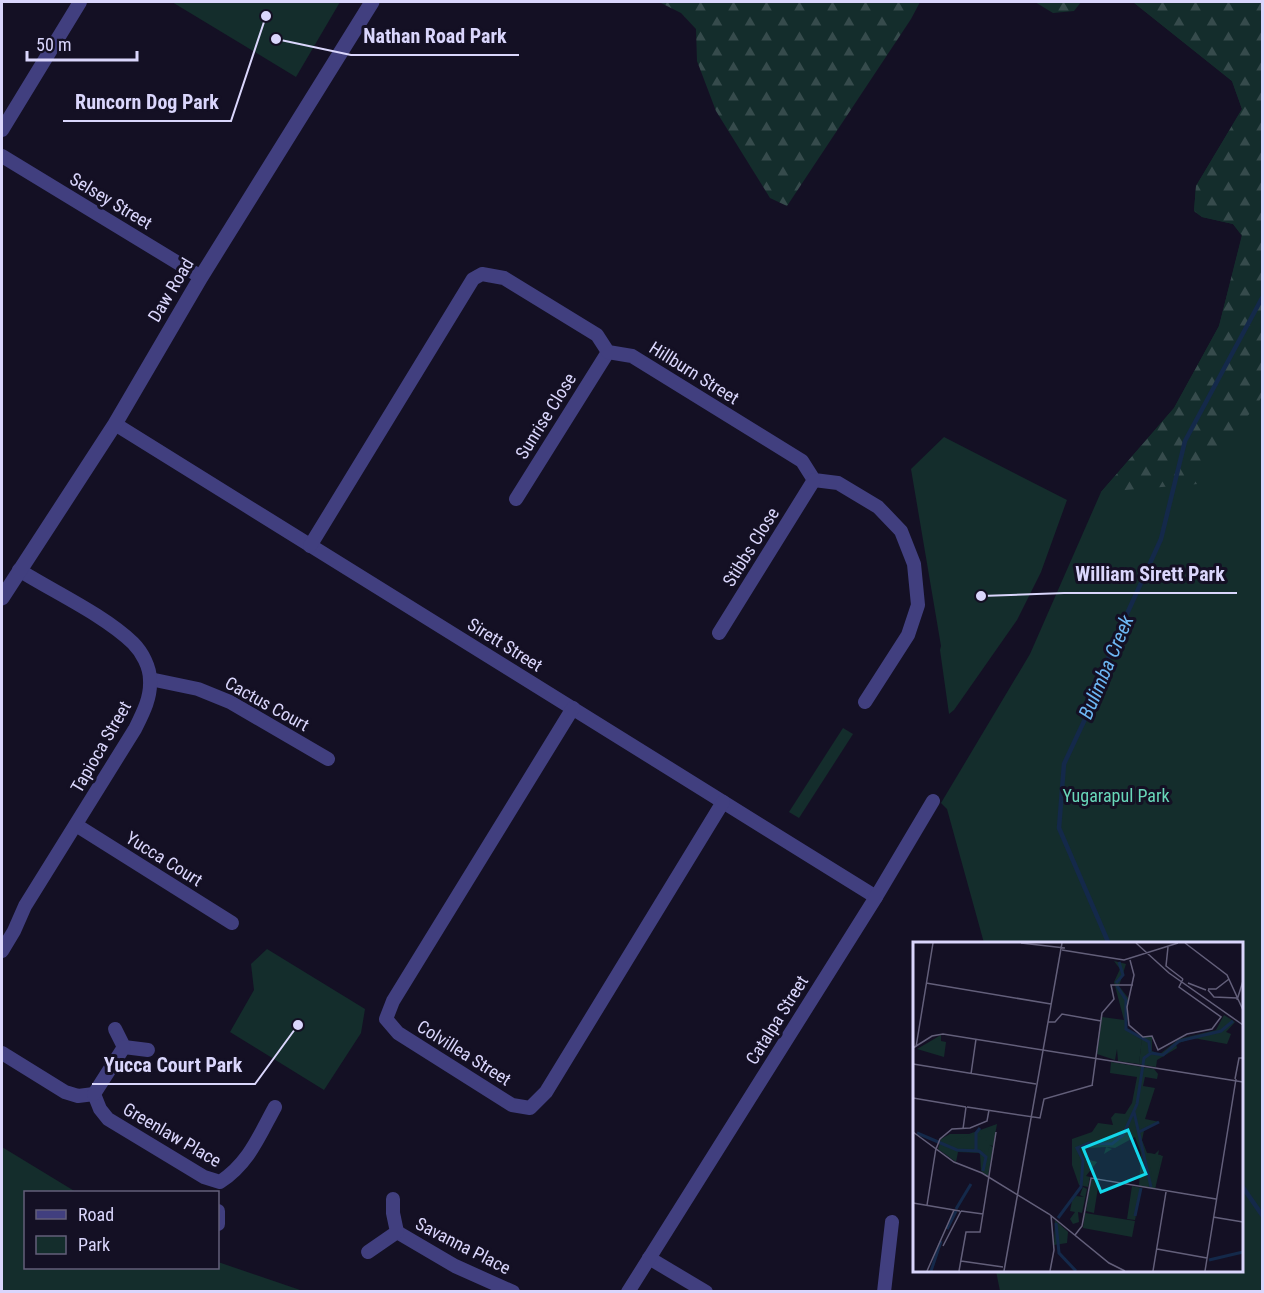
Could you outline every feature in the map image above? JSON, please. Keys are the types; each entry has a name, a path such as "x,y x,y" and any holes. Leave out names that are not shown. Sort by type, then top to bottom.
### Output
{"street":[{"path":"2,130 80,2"},
{"name":"Daw Road","path":"2,598 115,424 201,277 372,2"},
{"name":"Selsey Street","path":"2,156 201,277"},
{"path":"310,546 473,279 482,274 504,278 597,335 608,352"},
{"name":"Hillburn Street","path":"608,352 632,356 802,461 813,480"},
{"name":"Sunrise Close","path":"516,499 608,352"},
{"name":"Sirett Street","path":"115,424 876,897"},
{"path":"813,480 838,483 878,507 901,531 914,564 918,605 908,635 865,702"},
{"name":"Stibbs Close","path":"719,633 813,480"},
{"name":"Tapioca Street","path":"2,951 25,906 135,729 148,703 150,679 145,659 134,644 111,625 19,570"},
{"name":"Cactus Court","path":"150,679 198,689 230,702 328,759"},
{"name":"Colvillea Street","path":"573,708 393,1001 386,1019 398,1033 512,1105 530,1108 546,1092 723,802"},
{"name":"Catalpa Street","path":"649,1258 876,897 933,801"},
{"name":"Yucca Court","path":"76,825 232,923"},
{"path":"115,1029 124,1047"},
{"path":"124,1047 148,1050"},
{"path":"2,1053 65,1092 78,1096 94,1094 124,1047"},
{"name":"Greenlaw Place","path":"94,1094 100,1109 108,1119 219,1189 246,1160 275,1107"},
{"name":"Savanna Place","path":"393,1199 397,1232 455,1266 513,1292"},
{"path":"884,1292 892,1222"},
{"name":"Savanna Place","path":"368,1252 397,1232"},
{"path":"628,1292 649,1258 706,1292"}],"green space":[{"path":"172,2 340,2 296,77"},
{"path":"659,2 920,2 787,206 770,198 716,111 697,61 696,29 681,13"},
{"path":"1035,2 1081,2 1074,11 1053,13"},
{"name":"Yugarapul Park","path":"1133,2 1262,2 1262,1291 1000,1291 996,1272 1243,1272 1243,942 984,942 947,809 941,803 1030,654 1101,492 1174,408 1219,326 1242,236 1233,224 1202,217 1194,211 1196,186 1242,109 1232,81"},
{"path":"1133,2 1262,2 1262,396 1256,407 1219,446 1198,484 1101,492 1174,408 1219,326 1242,235 1233,224 1202,217 1194,211 1196,186 1242,109 1232,81"},
{"path":"944,437 1067,500 1041,572 1017,620 949,714 941,646 911,469"},
{"path":"843,728 853,734 799,818 789,812"},
{"path":"267,949 365,1009 361,1033 324,1090 230,1032 254,990 251,964"},
{"path":"2,1147 74,1191 24,1191 24,1269 219,1269 219,1262 303,1291 2,1291"}],"waterway":[{"name":"Bulimba Creek","path":"1108,942 1059,828 1064,764 1100,687 1111,649 1161,539 1185,441 1262,298"},
{"name":"Bulimba Creek","path":"1243,1187 1262,1215"}],"place":[{"name":"Runcorn Dog Park","path":"266,16"},
{"name":"Nathan Road Park","path":"276,39"},
{"name":"William Sirett Park","path":"981,596"},
{"name":"Yucca Court Park","path":"298,1025"}]}
